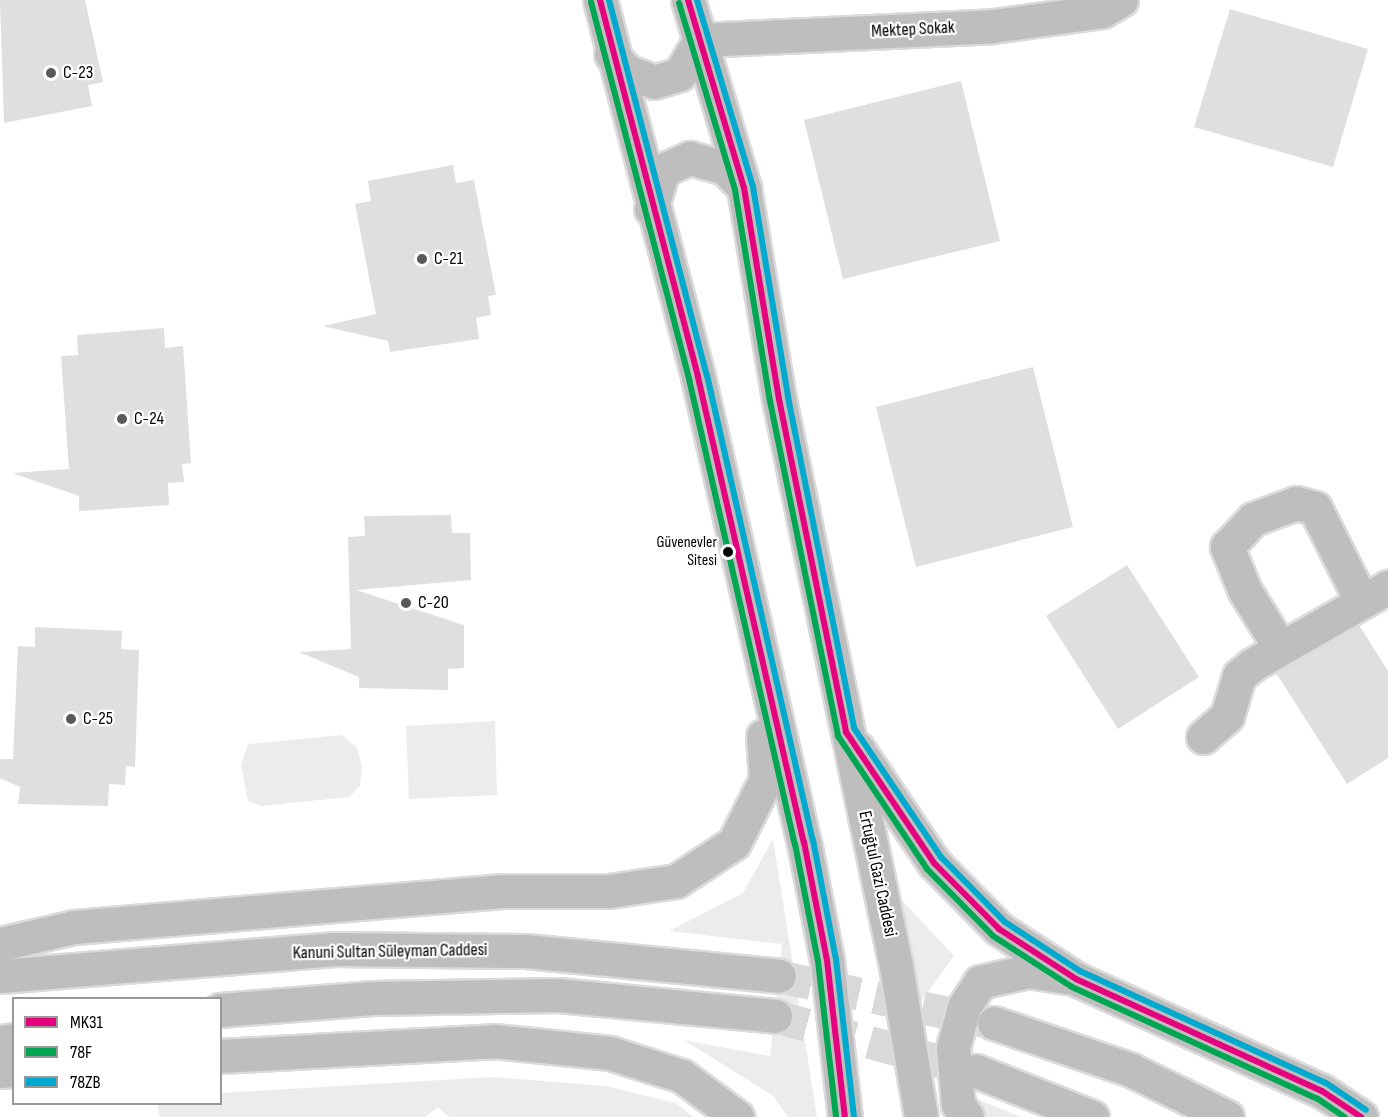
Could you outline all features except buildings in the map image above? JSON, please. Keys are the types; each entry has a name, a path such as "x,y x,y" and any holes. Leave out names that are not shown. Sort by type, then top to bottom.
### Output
{"main road":[{"path":"600,0 611,54 651,212 698,377 756,632 826,960 845,1117"},
{"name":"Ertuğtul Gazi Caddesi","path":"688,0 744,188 779,399 921,1117"},
{"name":"Mektep Sokak","path":"700,40 993,26 1106,4"},
{"path":"611,54 627,71 654,82 680,74 700,40"},
{"path":"651,212 654,184 663,170 690,158 725,168 744,188"},
{"path":"1203,737 1227,716 1239,676 1279,646 1374,594 1315,508 1296,503 1253,519 1227,547 1245,591 1279,646"},
{"path":"0,944 74,927 501,891 609,891 676,881 734,843 766,779 756,632"},
{"path":"846,732 934,863 999,929 1076,979 1322,1091 1361,1117"},
{"name":"Kanuni Sultan Süleyman Caddesi","path":"0,976 332,949 526,951 779,976"},
{"path":"967,1117 958,1104 953,1048 964,1007 980,982 1028,971 1076,979"},
{"path":"222,1010 373,998 558,995 775,1016"},
{"path":"994,1023 1131,1070 1227,1117"},
{"path":"222,1056 494,1041 610,1053 682,1076 737,1117"},
{"path":"976,1071 1092,1117"}],"shaded area":[{"path":"495,721 497,795 409,799 406,726"},
{"path":"342,735 357,748 362,767 360,786 349,797 261,806 248,801 241,765 248,744"},
{"path":"773,839 817,1117 788,1117 773,1096 684,1040 770,1056 782,944 669,931 743,893"},
{"path":"899,897 954,956 916,1008"},
{"path":"494,1077 606,1086 676,1103 693,1117 449,1117 438,1107 425,1117 160,1117 157,1105 222,1105 222,1093"},
{"path":"967,1095 1021,1117 982,1117"}],"tunnel":[{"path":"779,976 990,1022"},
{"path":"775,1016 976,1071"}],"transit line":[{"name":"MK31","path":"600,0 698,377 804,842 827,960 845,1117"},
{"name":"78ZB","path":"609,0 707,375 813,840 836,959 854,1116"},
{"name":"MK31","path":"688,0 744,188 779,399 846,732 934,863 999,929 1076,979 1322,1091 1361,1117"},
{"name":"78ZB","path":"697,0 753,187 788,397 854,728 941,857 1005,922 1080,971 1326,1083 1366,1110"},
{"name":"78F","path":"591,2 689,379 795,844 818,961 836,1117"},
{"name":"78F","path":"679,3 735,190 770,401 838,736 927,869 993,936 1072,987 1318,1099 1345,1117"}],"place":[{"name":"C-23","path":"51,73"},
{"name":"C-21","path":"422,259"},
{"name":"C-24","path":"122,419"},
{"name":"Güvenevler Sitesi","path":"728,552"},
{"name":"C-20","path":"406,603"},
{"name":"C-25","path":"71,719"}]}
